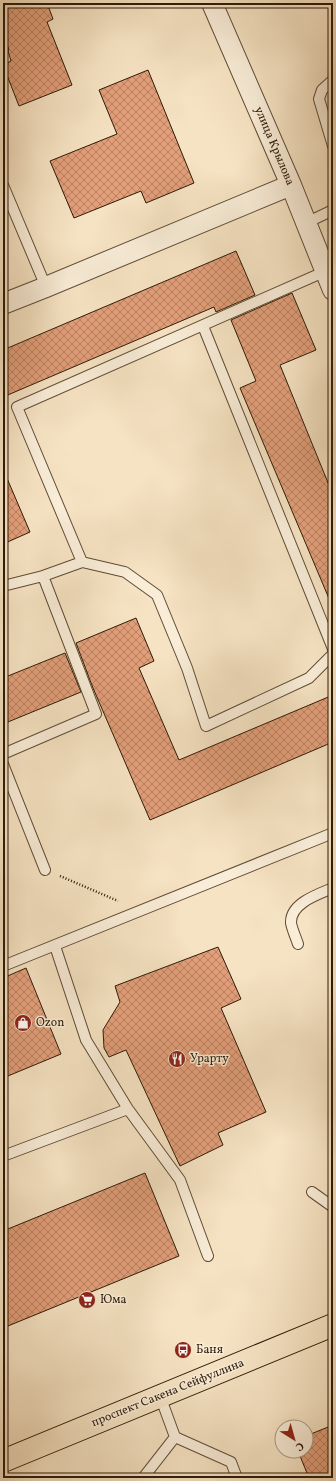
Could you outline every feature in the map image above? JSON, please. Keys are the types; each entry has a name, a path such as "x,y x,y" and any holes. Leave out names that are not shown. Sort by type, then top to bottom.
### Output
{"main road":[{"name":"проспект Сакена Сейфуллина","path":"3,1461 333,1325"}],"street":[{"name":"улица Крылова","path":"212,3 291,185 333,290"},
{"path":"3,304 291,185"}],"lane":[{"path":"333,80 322,90 319,99 333,146"},
{"path":"3,184 46,287"},
{"path":"306,224 333,210"},
{"path":"82,562 17,408 326,271"},
{"path":"203,326 333,649"},
{"path":"3,586 43,576 82,562 125,572 157,595 187,668 206,726 309,678 333,654"},
{"path":"3,754 96,714 43,576"},
{"path":"3,764 45,870"},
{"path":"3,966 333,833"},
{"path":"298,944 291,922 294,912 301,904 333,888"},
{"path":"55,946 86,1040 128,1108 180,1180 208,1256"},
{"path":"3,1156 128,1108"},
{"path":"312,1192 333,1207"},
{"path":"160,1396 175,1437 231,1462 237,1478"},
{"path":"143,1478 175,1437"}],"path":[{"path":"45,870 141,911"}],"building":[{"path":"3,3 47,3 53,19 47,22 72,85 19,106 3,65 11,61 3,33"},
{"path":"148,70 194,183 146,203 141,191 74,218 50,161 117,134 99,90"},
{"path":"236,251 255,295 216,312 214,307 3,397 3,350"},
{"path":"292,293 316,350 280,365 333,495 333,608 240,388 256,381 231,320"},
{"path":"3,469 30,532 3,544"},
{"path":"136,618 154,661 139,668 179,760 333,695 333,742 150,820 93,688 76,643"},
{"path":"65,653 81,692 3,724 3,678"},
{"name":"Урарту","path":"218,947 241,999 221,1008 266,1112 218,1133 223,1145 180,1166 126,1050 109,1057 104,1048 103,1030 120,1002 115,986"},
{"path":"26,968 61,1054 3,1078 3,978"},
{"path":"145,1173 179,1256 3,1328 3,1231"},
{"path":"333,1425 333,1478 309,1478 301,1459 314,1459 314,1433"}],"place":[{"name":"Ozon","path":"23,1023"},
{"name":"Урарту","path":"177,1059"},
{"name":"Юма","path":"87,1300"},
{"name":"Баня","path":"183,1350"}]}
